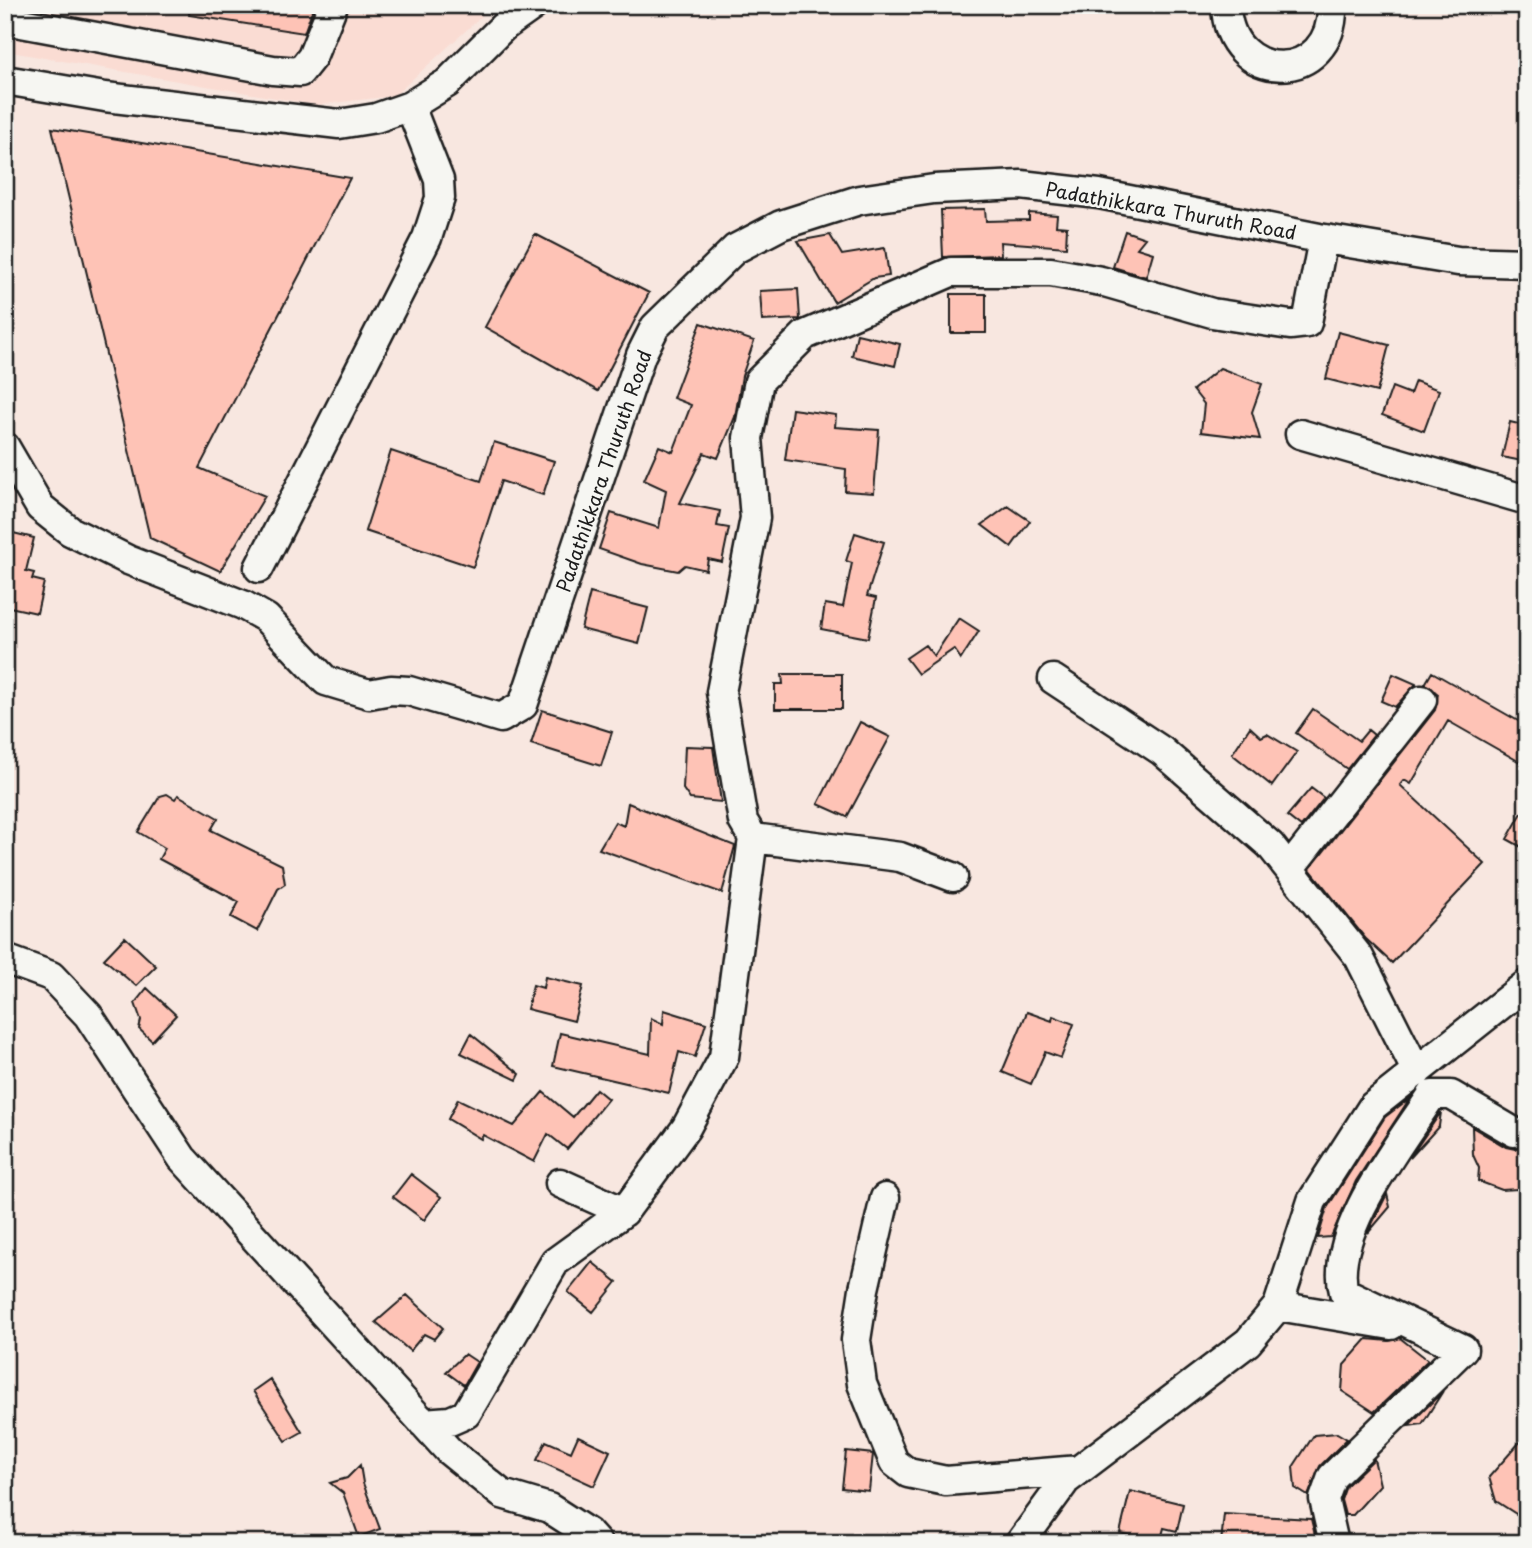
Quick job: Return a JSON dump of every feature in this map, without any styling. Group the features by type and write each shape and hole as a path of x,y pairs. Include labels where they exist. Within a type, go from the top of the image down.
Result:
{"street":[{"path":"5,20 273,70 300,72 312,57 333,5"},
{"path":"1226,5 1227,26 1236,45 1251,59 1271,66 1292,65 1312,57 1326,41 1333,21 1332,5"},
{"path":"5,80 105,97 339,124 376,118 410,106 446,83 503,26 527,7"},
{"path":"259,568 427,238 439,198 439,180 410,106"},
{"name":"Padathikkara Thuruth Road","path":"5,447 40,507 70,531 128,560 243,606 265,618 326,681 369,694 391,690 409,691 501,718 523,705 641,355 655,327 735,249 781,225 859,200 934,189 1021,185 1133,200 1323,239 1458,261 1527,263"},
{"path":"423,1423 450,1421 466,1414 555,1262 624,1212 686,1128 724,1057 753,838 743,821 721,692 755,518 748,438 759,381 805,335 951,272 1051,272 1110,284 1212,313 1290,324 1307,323 1323,239"},
{"path":"1300,434 1527,500"},
{"path":"1053,679 1162,751 1270,845 1359,957 1417,1072"},
{"path":"1289,869 1422,700"},
{"path":"753,838 900,857 953,877"},
{"path":"5,959 51,976 88,1016 182,1158 449,1451 502,1494 549,1508 588,1533 597,1543"},
{"path":"1020,1543 1066,1480 1248,1342 1278,1306 1312,1201 1373,1106 1527,984"},
{"path":"1334,1543 1324,1499 1332,1477 1463,1349 1344,1292 1340,1279 1355,1216 1432,1095 1451,1095 1514,1132"},
{"path":"560,1183 624,1212"},
{"path":"885,1198 864,1289 856,1340 862,1384 894,1462 908,1473 946,1481 1079,1471"},
{"path":"1278,1306 1391,1325"}],"shaded area":[{"path":"5,5 494,5 394,96 316,105 5,51"}],"building":[{"path":"190,5 314,5 304,33 189,15"},
{"path":"52,128 350,178 199,468 265,496 220,571 150,538"},
{"path":"985,209 986,221 1029,220 1029,213 1057,215 1056,226 1067,227 1066,247 1000,242 1001,255 943,257 941,210"},
{"path":"1125,231 1145,238 1137,248 1153,253 1146,277 1113,267"},
{"path":"535,234 649,293 598,391 485,327"},
{"path":"830,235 842,255 885,248 889,276 874,278 834,302 798,241"},
{"path":"798,289 800,319 762,321 760,291"},
{"path":"951,294 986,294 986,333 951,333"},
{"path":"701,323 754,341 742,376 735,417 718,458 704,453 680,503 720,511 717,526 729,528 722,562 708,559 706,570 685,565 678,571 642,564 599,549 611,513 659,528 666,490 644,480 659,446 673,452 691,405 673,398"},
{"path":"1338,332 1389,345 1377,392 1326,379"},
{"path":"857,334 900,344 895,366 852,356"},
{"path":"1220,368 1262,384 1252,412 1260,439 1201,432 1204,404 1193,390"},
{"path":"1415,381 1439,390 1424,431 1382,415 1392,387 1410,394"},
{"path":"792,409 836,415 835,427 879,430 874,493 845,491 846,469 785,460"},
{"path":"1510,422 1527,426 1527,462 1502,457"},
{"path":"494,442 554,461 543,495 501,481 473,567 365,531 391,451 481,481"},
{"path":"1008,506 1030,521 1011,547 982,525"},
{"path":"9,532 34,538 26,571 34,573 32,579 44,582 37,613 5,606 5,541 10,542"},
{"path":"855,533 884,542 867,596 876,598 868,638 821,629 825,604 843,607 852,563 846,561"},
{"path":"590,593 648,608 639,644 581,629"},
{"path":"959,618 979,631 961,659 954,649 918,674 906,658 925,645 934,656"},
{"path":"1432,672 1527,726 1527,766 1448,721 1411,784 1404,780 1400,785 1485,864 1392,963 1366,939 1310,869 1435,710 1438,694 1425,684"},
{"path":"782,674 842,674 842,709 775,709 775,684 783,684"},
{"path":"1393,674 1416,684 1395,707 1381,701"},
{"path":"1313,709 1359,741 1368,730 1374,735 1347,769 1296,733"},
{"path":"542,710 612,732 601,766 531,744"},
{"path":"860,722 890,737 847,817 818,804"},
{"path":"1250,727 1261,737 1267,734 1297,752 1272,786 1232,754"},
{"path":"685,746 713,747 721,802 690,799 683,789"},
{"path":"1311,788 1324,798 1301,827 1287,816"},
{"path":"167,794 175,799 178,795 218,818 211,830 282,865 285,884 278,889 257,931 231,917 239,902 159,859 165,848 138,832 160,796"},
{"path":"628,803 735,846 722,893 599,849 615,822 624,826"},
{"path":"1527,804 1527,850 1507,839"},
{"path":"125,937 156,966 136,986 104,959"},
{"path":"545,977 583,986 574,1021 527,1009 533,985 543,988"},
{"path":"147,988 176,1015 152,1041 139,1029 141,1020 135,1003"},
{"path":"664,1010 706,1023 695,1057 679,1052 669,1093 553,1066 560,1033 650,1054 651,1018 663,1024"},
{"path":"1027,1012 1052,1021 1053,1016 1074,1024 1061,1058 1045,1052 1031,1084 1002,1072"},
{"path":"471,1034 520,1074 517,1080 461,1053"},
{"path":"596,1089 608,1099 567,1149 548,1134 534,1162 483,1135 481,1139 448,1119 458,1099 514,1126 543,1092 573,1117"},
{"path":"1410,1098 1356,1181 1331,1237 1318,1238 1327,1208 1385,1117"},
{"path":"1441,1112 1439,1126 1410,1158 1417,1147"},
{"path":"1472,1127 1506,1147 1515,1149 1527,1142 1527,1184 1518,1189 1502,1190 1478,1181 1479,1168 1473,1155"},
{"path":"411,1174 441,1197 424,1220 393,1197"},
{"path":"1387,1194 1390,1207 1368,1233 1372,1224"},
{"path":"592,1262 617,1282 593,1312 568,1292"},
{"path":"407,1295 443,1328 434,1339 424,1334 410,1351 376,1322"},
{"path":"1400,1338 1428,1360 1374,1412 1342,1391 1344,1365 1367,1339 1389,1341"},
{"path":"465,1354 477,1362 464,1385 446,1372"},
{"path":"270,1379 302,1432 286,1441 253,1391"},
{"path":"1443,1391 1422,1424 1408,1426"},
{"path":"1337,1433 1347,1439 1320,1466 1308,1496 1295,1488 1293,1467 1314,1435"},
{"path":"1527,1434 1527,1521 1496,1501 1489,1477"},
{"path":"578,1436 610,1451 594,1486 537,1460 546,1441 571,1452"},
{"path":"846,1451 873,1454 869,1491 842,1488"},
{"path":"1374,1459 1380,1485 1353,1515 1345,1515 1341,1500 1346,1486"},
{"path":"360,1465 363,1483 380,1529 359,1537 343,1493 330,1483 347,1478"},
{"path":"1130,1491 1183,1504 1177,1531 1164,1528 1160,1543 1120,1533"},
{"path":"1224,1514 1311,1519 1317,1543 1221,1543"}]}
